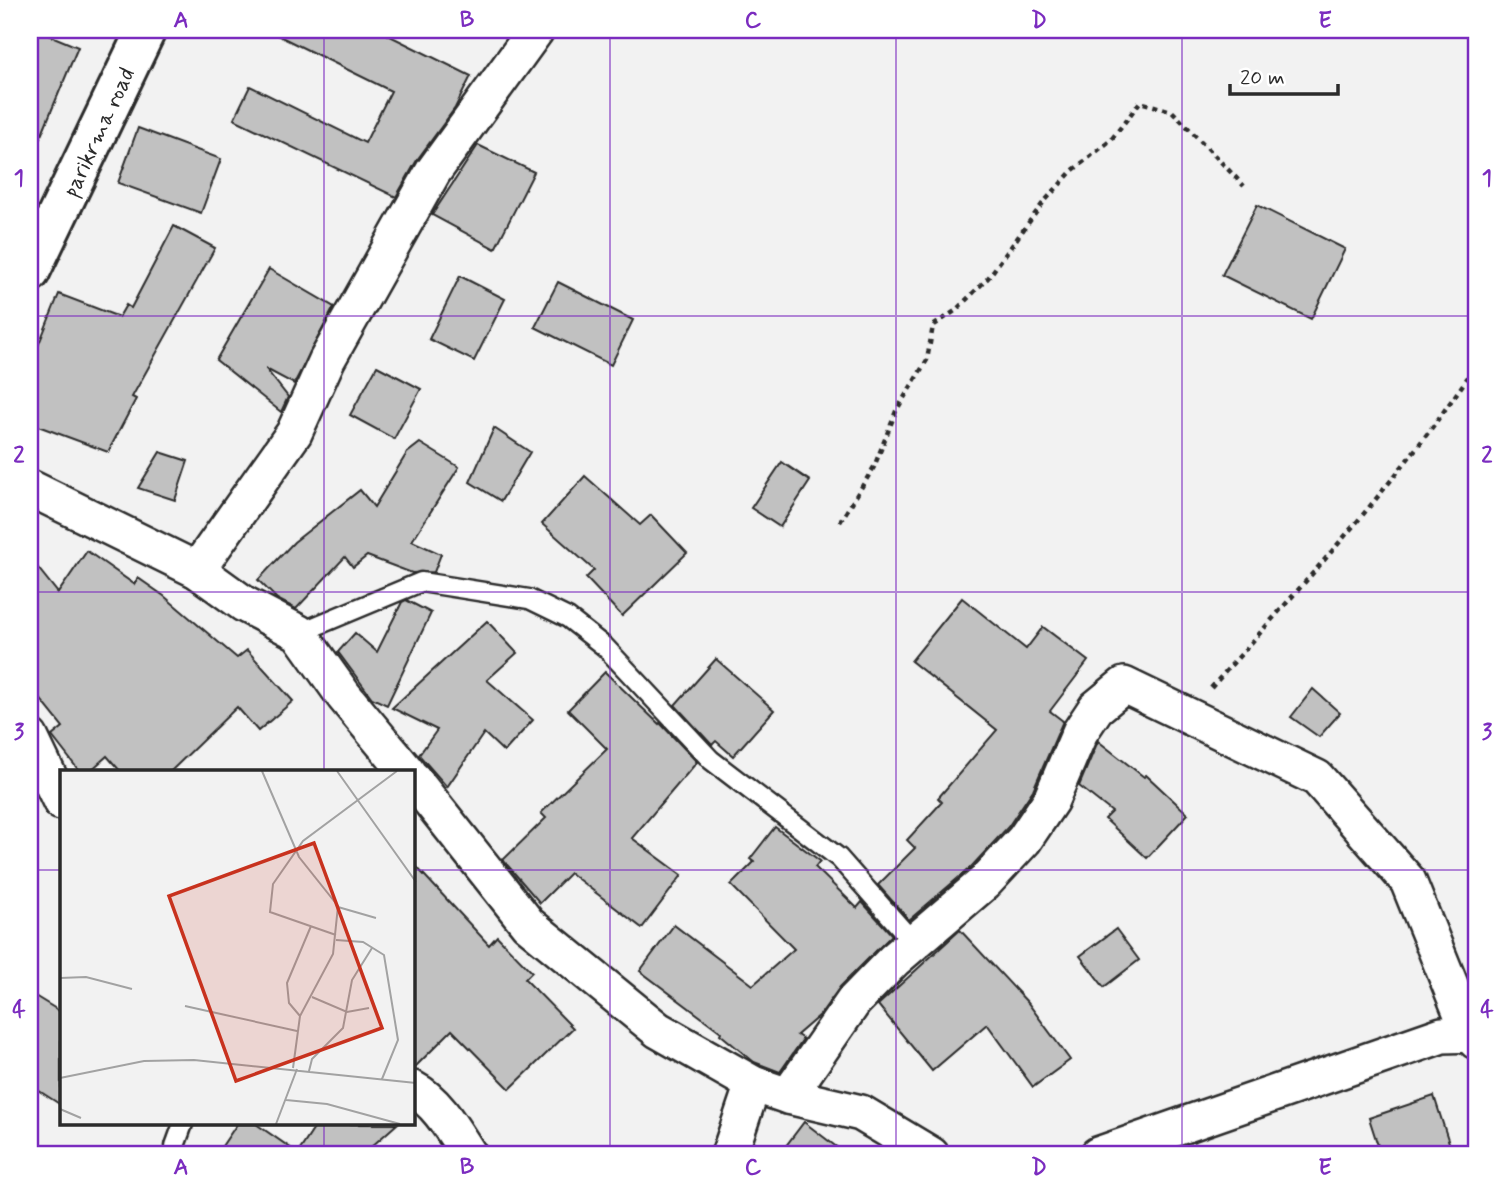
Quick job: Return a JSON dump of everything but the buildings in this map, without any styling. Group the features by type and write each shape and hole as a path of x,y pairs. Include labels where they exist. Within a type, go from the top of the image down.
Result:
{"street":[{"name":"parikrma road","path":"30,272 146,30"},
{"path":"197,570 294,433 327,360 433,172 536,30"},
{"path":"30,488 197,570 244,604 299,633 401,770"},
{"path":"788,1096 854,1001 914,943 985,882 1024,840 1051,800 1080,732 1096,708 1124,685 1317,778 1408,881 1474,1036 1442,1035 1098,1155"},
{"path":"30,737 60,800"},
{"path":"415,787 528,924 658,1031 753,1084 788,1096 861,1113 931,1155"},
{"path":"729,1155 753,1084"},
{"path":"415,1090 446,1120 469,1155"}],"lane":[{"path":"299,633 421,582 528,599 568,618 605,647 711,760 839,859 914,943"},
{"path":"175,1146 182,1126"}],"path":[{"path":"840,522 874,467 896,411 927,360 933,326 955,311 988,278 1043,203 1072,171 1111,141 1140,102 1172,111 1244,186"},
{"path":"1187,715 1325,559 1444,413 1476,365"}]}
